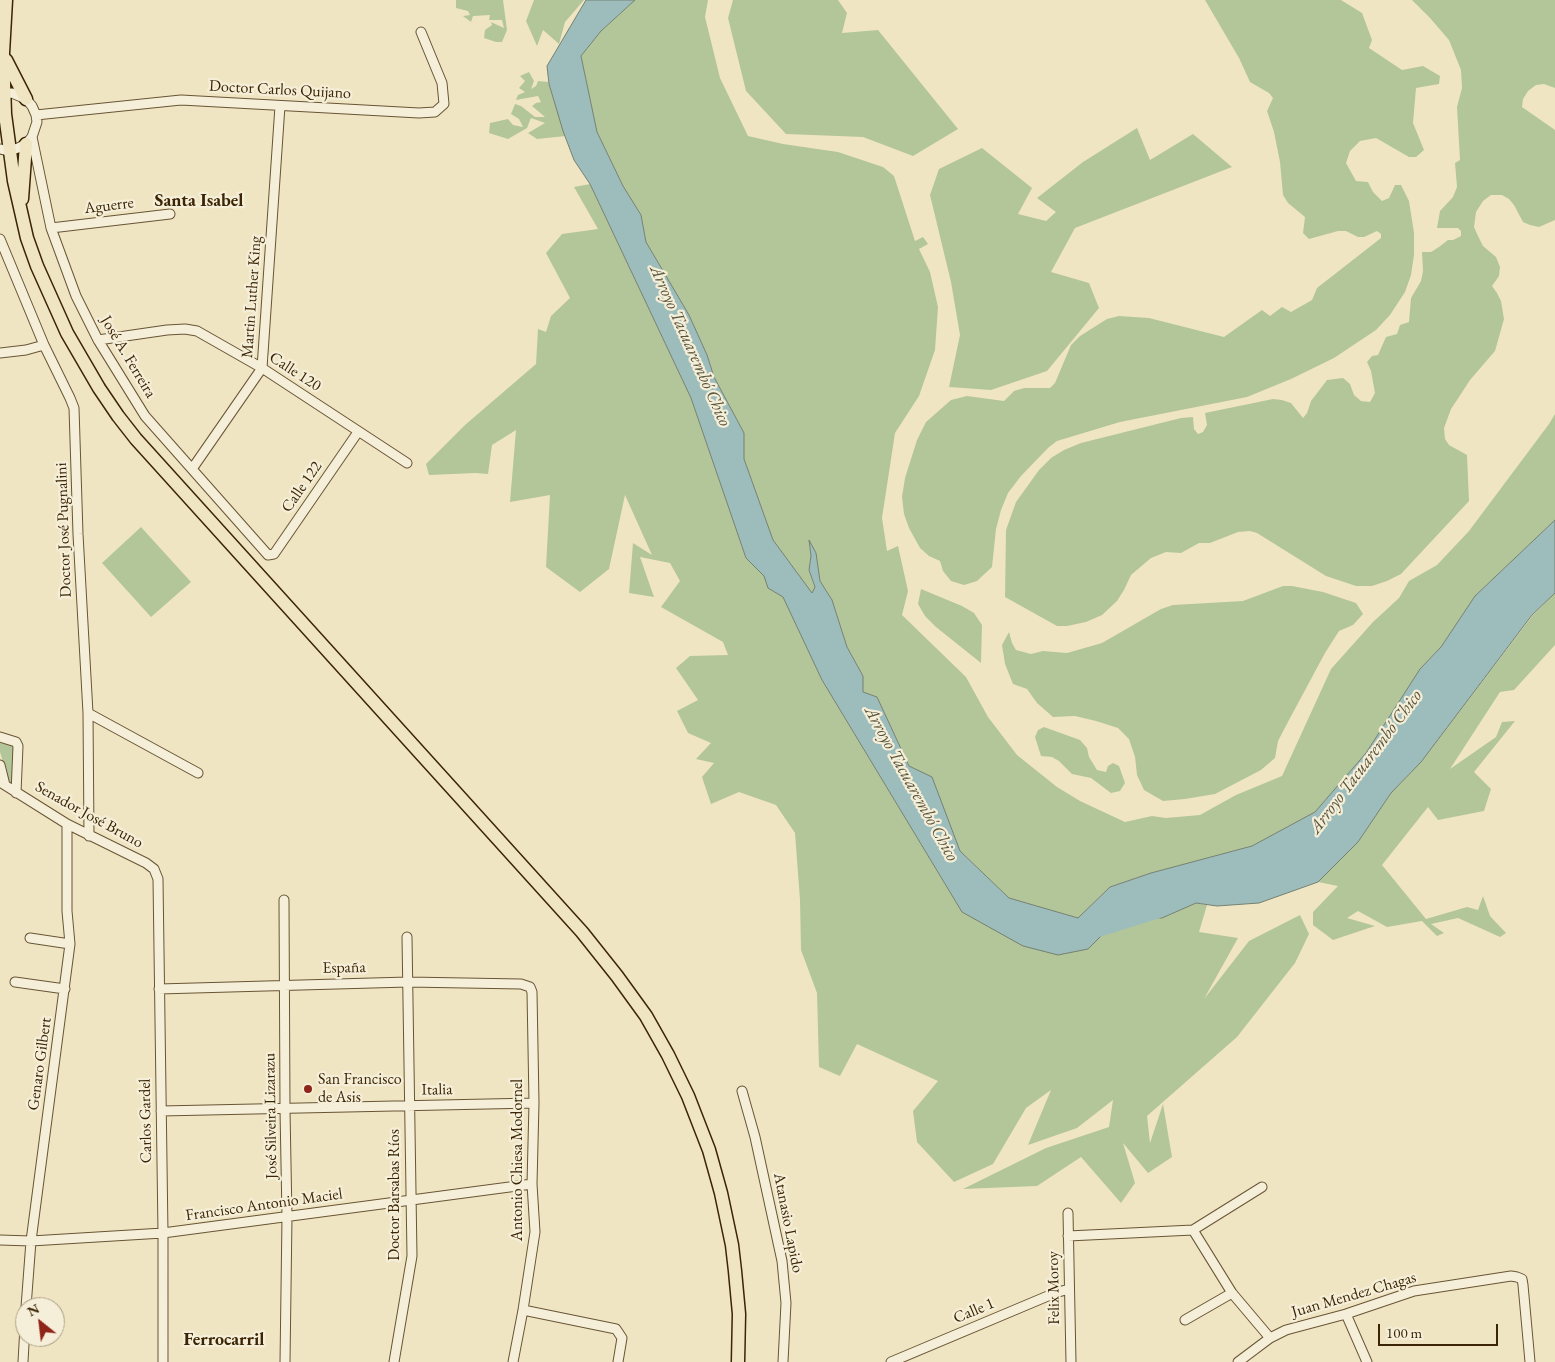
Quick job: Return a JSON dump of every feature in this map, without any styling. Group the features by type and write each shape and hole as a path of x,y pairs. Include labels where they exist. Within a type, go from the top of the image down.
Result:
{"highway":[{"path":"6,0 2,93 3,153 14,181 27,238 37,266 63,324 84,363 118,416 162,469 582,932 646,1016 688,1096 709,1150 721,1194 732,1245 735,1270 739,1314 738,1362"},
{"path":"0,68 3,53"},
{"path":"3,53 12,74 26,98"},
{"path":"21,211 29,140"}],"street":[{"name":"Doctor Carlos Quijano","path":"36,115 181,100 419,113 436,112 444,104 442,83 421,32"},
{"path":"2,93 19,95 26,98 36,115 35,130 29,140 18,148 3,153"},
{"name":"Martin Luther King","path":"192,469 262,368 280,106"},
{"name":"José A. Ferreira","path":"29,140 51,228 76,296 98,340 145,416 268,555"},
{"name":"Aguerre","path":"51,228 170,214"},
{"name":"Doctor José Pugnalini","path":"0,239 44,345 74,408 78,534 88,713 89,836"},
{"name":"Calle 120","path":"98,340 185,329 197,331 262,368 407,463"},
{"path":"0,353 26,350 44,345"},
{"name":"Calle 122","path":"268,555 274,554 358,432"},
{"path":"88,713 198,773"},
{"path":"0,737 16,742 18,746 16,792"},
{"path":"0,766 2,784"},
{"name":"Senador José Bruno","path":"2,784 67,824 146,863 154,869 158,879"},
{"name":"Genaro Gilbert","path":"27,1297 31,1241 70,944 67,911 67,824"},
{"name":"Carlos Gardel","path":"158,879 163,1233 162,1362"},
{"name":"José Silveira Lizarazu","path":"284,900 287,1217 286,1362"},
{"name":"Doctor Barsabas Ríos","path":"394,1362 412,1256 407,936"},
{"path":"30,938 70,944"},
{"path":"15,982 65,989"},
{"name":"España","path":"159,989 408,982 521,984 530,987"},
{"name":"Antonio Chiesa Modornel","path":"513,1362 535,1232 532,1184 534,1103 532,992 530,987"},
{"name":"Atanasio Lapido","path":"742,1091 755,1137 782,1262 786,1303 783,1362"},
{"name":"Italia","path":"161,1111 285,1110 534,1103"},
{"name":"Francisco Antonio Maciel","path":"0,1240 31,1241 163,1233 532,1184"},
{"path":"1068,1236 1193,1230 1262,1187"},
{"name":"Felix Moroy","path":"1068,1213 1071,1362"},
{"path":"1193,1230 1232,1294 1270,1338"},
{"name":"Juan Mendez Chagas","path":"1238,1362 1270,1338 1286,1330 1346,1314 1414,1291 1517,1277 1522,1279 1523,1285 1530,1362"},
{"name":"Calle 1","path":"890,1362 1055,1293 1069,1289"},
{"path":"1185,1320 1232,1294"},
{"path":"523,1310 616,1329 622,1338 618,1362"},
{"path":"1346,1314 1367,1362"},
{"path":"23,1362 24,1347"}],"green space":[{"path":"456,0 503,0 507,30 502,42 484,38 485,30 492,25 491,22 504,28 502,20 489,20 490,15 473,16 471,22 463,16 470,15 468,11 456,8"},
{"path":"534,0 584,0 565,22 559,44 543,30 537,46 526,21"},
{"path":"635,0 708,0 705,17 720,78 748,136 783,144 838,152 883,167 894,176 915,241 923,237 928,244 919,249 930,272 938,307 935,350 919,396 895,433 882,518 887,551 898,546 908,591 902,615 966,677 988,717 1017,755 1057,787 1080,801 1125,822 1152,816 1166,818 1200,815 1236,795 1282,776 1331,669 1373,622 1399,598 1409,581 1437,565 1469,531 1555,414 1555,520 1475,596 1441,647 1420,669 1366,753 1315,812 1252,846 1151,873 1110,887 1078,918 1009,898 960,851 932,778 909,766 877,697 863,692 863,676 847,647 832,600 820,581 816,553 809,542 811,556 809,570 815,588 812,594 773,540 744,459 744,433 714,377 707,355 689,315 646,242 641,215 623,186 597,132 581,56 601,31"},
{"path":"733,0 838,0 847,13 842,33 878,30 958,129 913,156 863,137 786,134 746,91 728,18"},
{"path":"1205,0 1341,0 1362,13 1372,40 1369,48 1402,70 1423,66 1440,76 1439,84 1416,88 1413,123 1424,150 1416,157 1409,157 1376,138 1360,141 1350,151 1346,163 1356,181 1368,182 1373,192 1382,201 1389,198 1395,185 1401,185 1409,201 1414,233 1414,255 1411,275 1405,292 1390,315 1376,330 1334,358 1291,379 1247,397 1120,422 1057,441 1021,476 1008,493 996,529 992,567 977,581 964,585 951,581 943,571 940,561 929,556 920,548 904,514 902,497 905,478 917,440 926,422 951,400 967,396 1004,401 1014,391 1024,388 1050,388 1055,383 1071,345 1080,336 1107,319 1119,316 1149,318 1224,337 1262,310 1270,316 1282,307 1291,312 1312,300 1317,288 1381,238 1381,234 1377,231 1364,237 1358,237 1346,231 1338,231 1309,239 1303,233 1305,217 1288,203 1283,195 1280,162 1274,132 1267,111 1273,98 1269,93 1250,82 1239,58"},
{"path":"1412,0 1555,0 1555,88 1544,84 1536,85 1528,91 1523,99 1522,107 1555,130 1555,220 1539,227 1523,222 1514,205 1502,195 1491,195 1483,201 1476,212 1474,227 1483,246 1496,257 1500,267 1499,276 1492,286 1501,301 1504,319 1495,351 1470,380 1451,409 1444,428 1445,439 1449,445 1467,455 1469,501 1401,574 1372,586 1356,586 1326,576 1257,533 1250,531 1238,532 1210,543 1199,543 1181,553 1166,552 1151,558 1131,575 1117,601 1102,615 1086,622 1057,626 1005,597 1006,530 1016,502 1039,470 1051,458 1064,450 1081,443 1181,418 1193,417 1194,429 1198,434 1203,432 1207,425 1205,413 1273,399 1291,403 1303,418 1311,401 1327,380 1343,378 1350,384 1354,395 1361,401 1370,402 1375,393 1371,371 1367,362 1372,356 1378,355 1386,337 1397,334 1400,325 1409,322 1411,298 1421,281 1423,271 1422,252 1431,252 1448,240 1461,236 1461,231 1458,228 1437,228 1440,211 1453,197 1457,187 1455,163 1460,160 1457,107 1462,88 1461,70 1449,40"},
{"path":"529,72 534,81 531,89 536,86 538,81 548,82 566,136 537,139 528,133 545,123 531,118 527,128 508,139 489,133 490,123 508,119 513,125 523,127 519,119 511,114 515,104 521,106 535,117 545,117 532,106 541,102 538,96 516,100 518,95 525,92 519,88 525,81 520,76"},
{"path":"1137,128 1150,160 1193,134 1232,167 1075,228 1051,272 1089,283 1099,308 1047,371 991,390 949,387 960,335 951,282 930,195 939,169 982,148 1032,188 1018,214 1046,221 1056,212 1037,198 1083,162"},
{"path":"590,184 691,398 746,558 764,576 768,588 783,596 822,680 962,912 1088,949 1121,916 1162,918 1196,903 1207,905 1199,932 1238,938 1204,999 1249,941 1300,915 1309,934 1295,963 1237,1037 1147,1116 1150,1143 1163,1104 1172,1157 1148,1173 1123,1143 1135,1183 1121,1203 1081,1157 1037,1186 963,1189 1046,1148 1109,1127 1113,1100 1077,1128 1028,1145 1051,1090 1026,1108 993,1164 954,1182 917,1142 913,1111 938,1081 857,1044 840,1076 819,1067 817,993 801,950 800,900 795,833 776,805 739,792 711,804 702,777 714,763 696,759 711,743 688,733 677,711 698,700 676,668 690,656 728,655 723,642 661,607 680,581 670,563 640,557 654,597 629,593 633,543 652,555 625,495 609,569 580,592 546,567 550,495 510,502 516,430 492,445 488,474 429,475 426,464 465,425 536,364 538,329 546,332 551,316 570,298 546,253 562,234 598,229 574,187"},
{"path":"141,527 191,582 151,617 102,563"},
{"path":"1283,586 1323,592 1356,603 1363,614 1353,625 1339,631 1325,653 1278,741 1275,758 1261,770 1215,794 1163,801 1144,790 1137,775 1135,757 1129,739 1118,728 1075,716 1053,717 1037,703 1027,689 1013,684 1005,664 1002,645 1009,632 1016,650 1031,654 1043,651 1067,653 1102,643 1161,609 1173,605 1243,601"},
{"path":"921,589 974,613 982,625 981,663 925,616 918,604"},
{"path":"1555,593 1555,645 1514,690 1500,692 1450,769 1496,737 1502,722 1515,721 1474,772 1491,789 1484,811 1438,820 1428,807 1382,865 1426,919 1467,907 1478,910 1483,896 1490,916 1506,933 1500,937 1458,918 1431,924 1444,933 1437,936 1422,921 1387,927 1358,911 1347,918 1375,926 1333,940 1313,925 1313,912 1338,886 1318,882 1358,842 1391,793 1421,762 1533,615"},
{"path":"1044,727 1080,740 1087,748 1089,757 1097,770 1106,772 1108,766 1113,763 1119,766 1125,783 1120,791 1111,793 1091,778 1072,774 1052,757 1041,756 1035,737 1038,730"},
{"path":"0,740 14,745 16,748 13,783 9,782 0,752"}],"water":[{"path":"586,0 635,0 601,31 581,56 597,132 623,186 641,215 646,242 689,315 707,355 714,377 744,433 744,459 773,540 812,593 815,587 809,570 811,556 809,540 816,553 820,581 832,600 847,647 863,676 863,692 877,697 909,766 932,777 960,851 1009,898 1078,918 1110,887 1151,873 1252,846 1315,812 1366,753 1420,669 1441,647 1475,596 1555,520 1555,593 1532,615 1421,762 1391,793 1358,842 1318,882 1259,903 1217,906 1196,903 1162,918 1121,916 1088,949 1058,955 1023,946 962,912 822,680 783,597 768,588 764,576 746,558 691,398 590,184 574,160 549,84 547,66"}],"waterway":[{"name":"Arroyo Tacuarembó Chico","path":"1093,931 1157,911"}],"place":[{"name":"San Francisco de Asis","path":"308,1089"}],"district":[{"name":"Santa Isabel","path":"199,201"},
{"name":"Ferrocarril","path":"224,1340"}]}
